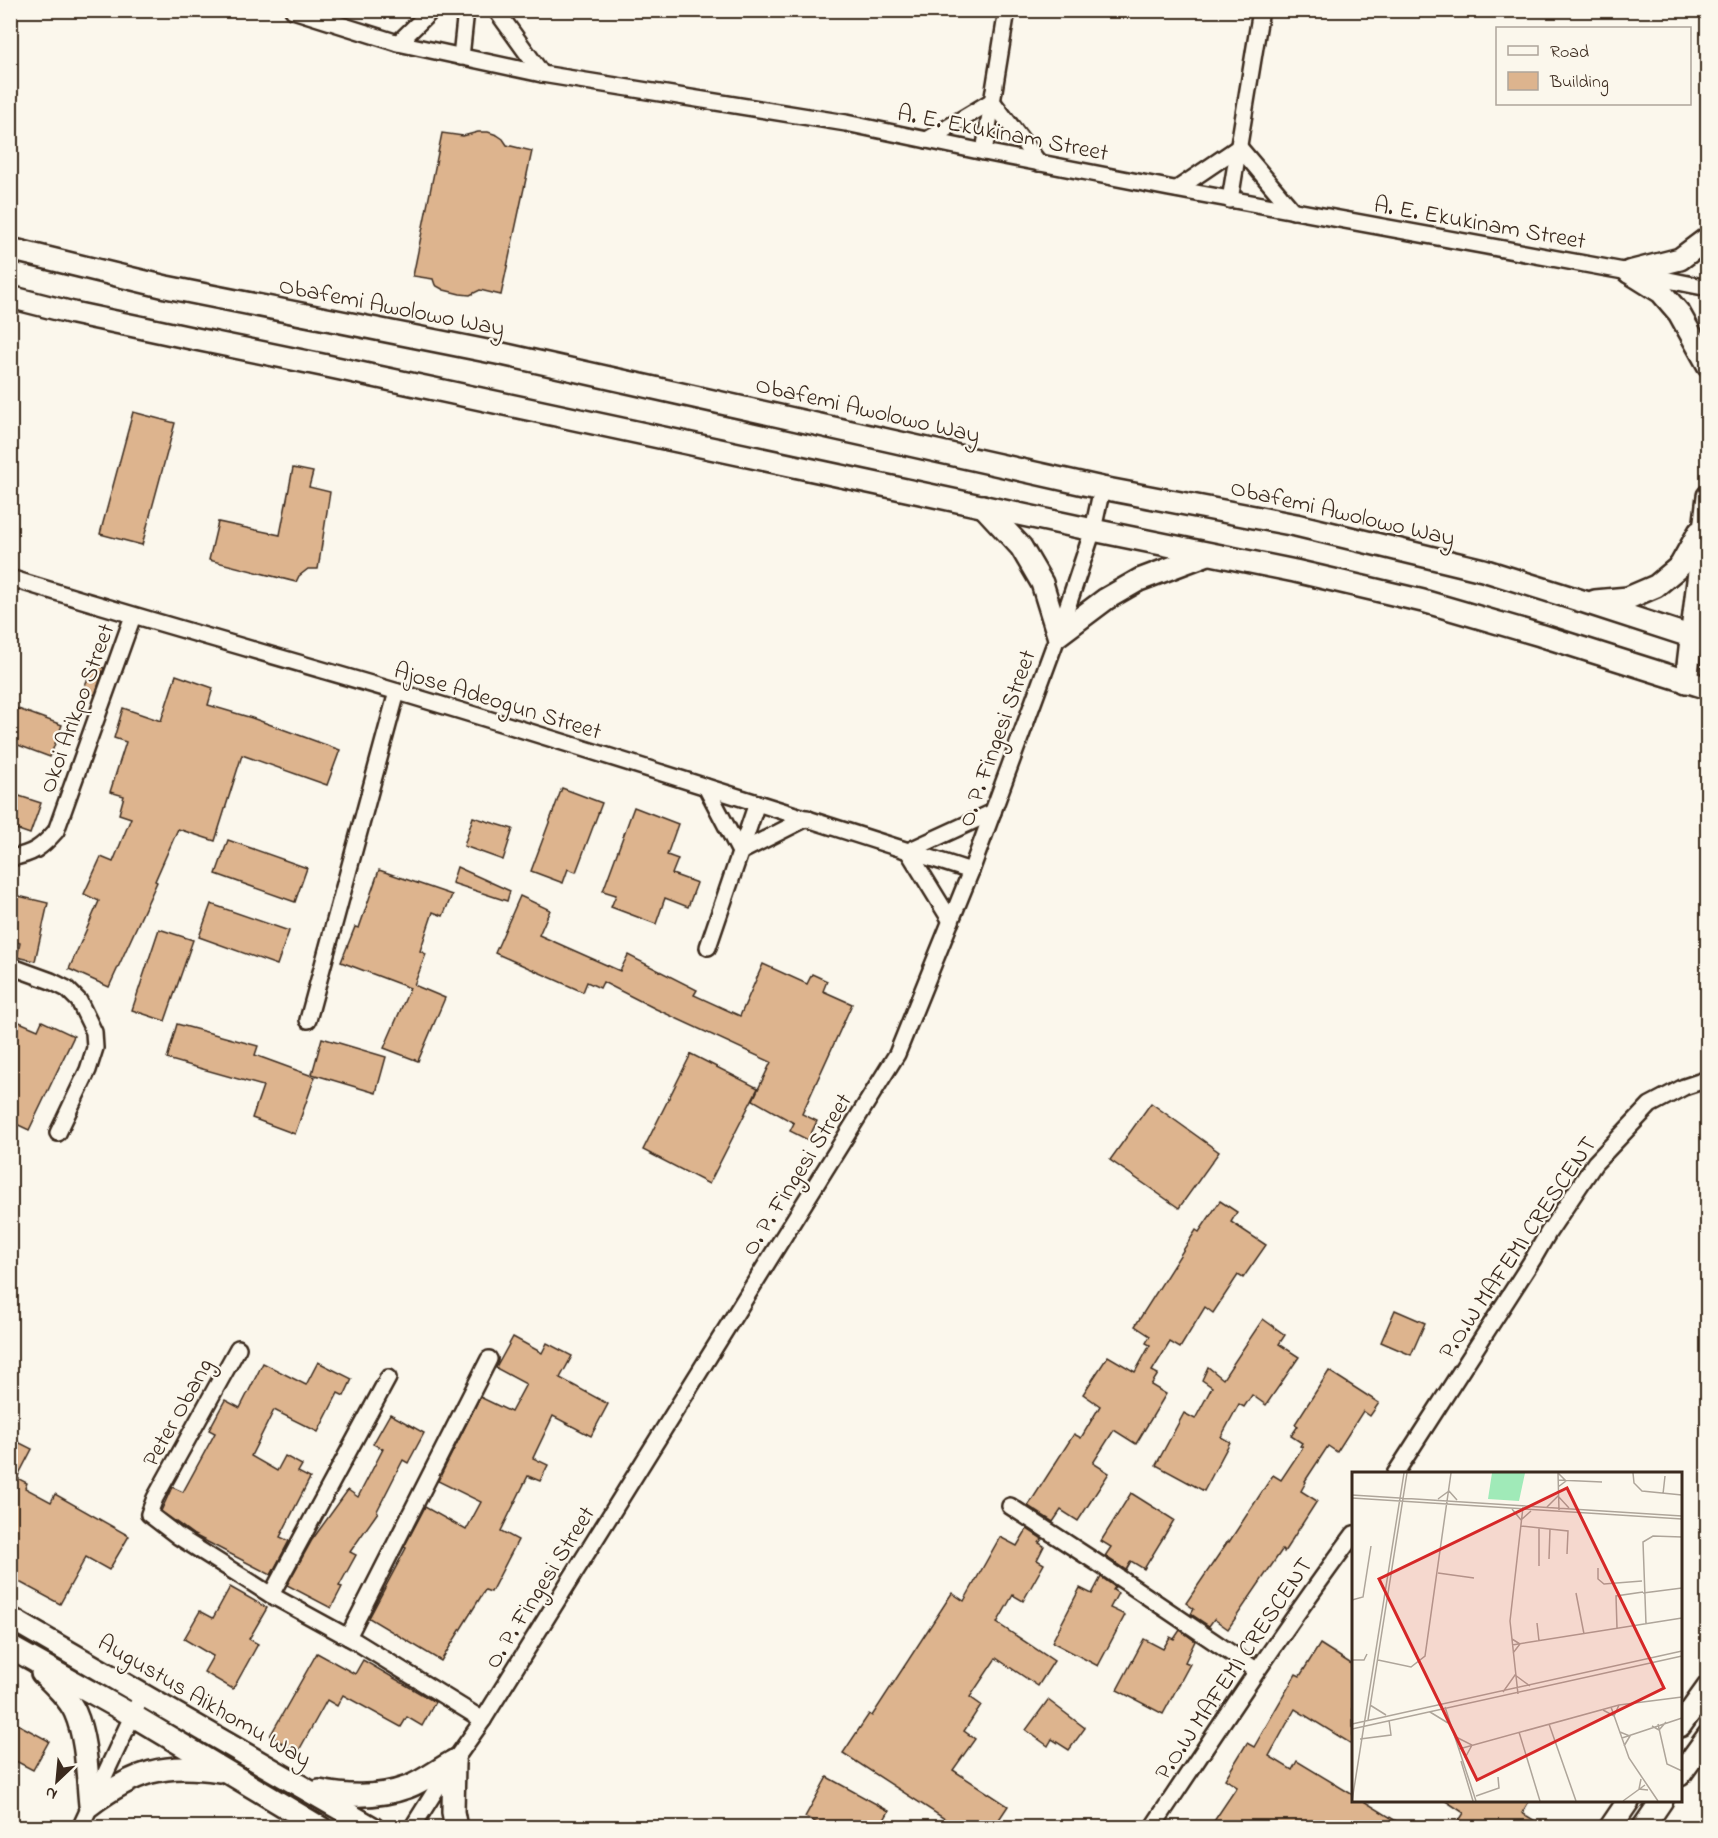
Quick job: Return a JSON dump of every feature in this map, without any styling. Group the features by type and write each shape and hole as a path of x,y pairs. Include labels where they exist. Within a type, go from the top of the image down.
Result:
{"main road":[{"path":"1629,272 1680,259 1707,237"},
{"name":"Obafemi Awolowo Way","path":"10,249 166,287 502,354 1102,488 1306,527 1483,570 1699,640"},
{"path":"1629,272 1661,292 1679,313 1707,365"},
{"path":"10,297 180,336 1295,571 1423,601 1707,688"},
{"path":"1686,682 1699,640 1707,496"},
{"path":"983,506 1021,548 1042,583 1058,635 1106,599 1139,580 1209,554"},
{"path":"1585,602 1628,598 1656,586 1680,566 1705,521"},
{"name":"Augustus Aikhomu Way","path":"10,1618 373,1827"},
{"path":"16,1650 63,1694 75,1711 80,1728 90,1805 137,1776 156,1770 193,1767 228,1772"},
{"name":"Augustus Aikhomu Way","path":"16,1650 132,1714 321,1827"},
{"path":"1682,1723 1707,1687"},
{"path":"1682,1772 1707,1736"},
{"path":"304,1787 341,1795 369,1796 409,1786 454,1761"},
{"path":"454,1761 453,1812 456,1827"},
{"path":"1610,1827 1628,1802"},
{"path":"1643,1827 1661,1802"}],"street":[{"name":"A. E. Ekukinam Street","path":"293,10 398,43 542,74 846,123 1230,200 1707,288"},
{"path":"398,43 432,10"},
{"path":"460,57 466,10"},
{"path":"496,10 542,74"},
{"path":"984,152 1007,10"},
{"path":"1230,200 1261,10"},
{"path":"927,140 992,101"},
{"path":"992,101 1039,163"},
{"path":"1177,189 1239,147"},
{"path":"1239,147 1293,211"},
{"name":"O. P. Fingesi Street","path":"412,1827 483,1719 897,1054 971,871 1058,635 1093,530 1102,488"},
{"name":"Ajose Adeogun Street","path":"10,578 397,692 971,871"},
{"name":"Okoi Arikpo Street","path":"10,858 26,855 42,846 56,831 133,616"},
{"path":"308,1020 397,692"},
{"path":"706,787 740,852"},
{"path":"708,947 757,803"},
{"path":"951,921 908,850 993,812"},
{"path":"740,852 807,818"},
{"path":"10,966 67,989 79,1001 94,1032 95,1048 88,1070 58,1133"},
{"name":"P.O.W MAFEMI CRESCENT","path":"1396,1472 1595,1163 1650,1105 1684,1087 1707,1079"},
{"name":"Peter Obang","path":"238,1348 155,1498 149,1514 186,1542 272,1595"},
{"path":"348,1637 489,1359"},
{"path":"388,1378 272,1595 348,1637 483,1719"},
{"path":"1010,1506 1256,1670"},
{"name":"P.O.W MAFEMI CRESCENT","path":"1152,1827 1256,1670 1352,1535"},
{"path":"80,1827 143,1693"}],"building":[{"path":"478,132 497,135 507,145 532,151 501,295 480,290 470,295 460,294 435,285 433,279 413,276 442,133 463,136"},
{"path":"133,412 175,423 142,545 100,534"},
{"path":"293,468 313,472 309,487 330,492 318,569 308,569 299,576 296,582 209,560 218,522 280,535"},
{"path":"94,664 104,668 95,695 83,690"},
{"path":"176,675 213,688 208,705 252,718 340,750 327,785 242,755 215,841 178,829 155,881 157,882 109,987 69,969 99,901 84,894 101,857 113,862 131,818 119,814 124,796 110,792 126,742 114,738 123,708 161,721"},
{"path":"10,706 62,725 50,757 10,742"},
{"path":"562,788 602,803 576,872 568,869 563,883 531,871"},
{"path":"10,793 41,803 30,834 10,827"},
{"path":"634,807 678,824 667,855 678,859 672,874 697,883 688,907 665,898 656,924 611,907 616,895 603,891"},
{"path":"473,817 513,829 503,860 464,846"},
{"path":"228,840 307,868 295,902 216,874"},
{"path":"457,867 510,891 507,901 452,883"},
{"path":"379,870 452,895 443,916 433,912 420,951 426,954 414,985 445,998 418,1061 384,1048 410,988 341,962 355,927 359,928"},
{"path":"10,894 48,903 35,961 17,957 20,943 10,940"},
{"path":"520,896 550,910 539,935 620,971 628,955 697,990 694,995 740,1016 763,964 807,984 812,974 827,981 823,991 852,1004 802,1114 817,1121 808,1140 790,1131 794,1123 753,1100 771,1062 603,982 600,988 587,982 583,992 495,953"},
{"path":"211,904 289,931 277,965 199,937"},
{"path":"159,929 193,940 165,1021 132,1010"},
{"path":"10,1018 38,1030 42,1021 74,1036 29,1130 10,1121"},
{"path":"177,1024 258,1046 255,1055 315,1077 295,1134 252,1118 263,1086 167,1059"},
{"path":"322,1038 386,1057 376,1093 312,1074"},
{"path":"691,1054 758,1088 709,1184 643,1150"},
{"path":"1151,1103 1219,1152 1179,1208 1110,1160"},
{"path":"1220,1201 1237,1212 1231,1222 1266,1245 1243,1278 1238,1275 1213,1313 1205,1307 1180,1348 1170,1342 1152,1371 1158,1374 1151,1385 1166,1394 1136,1444 1114,1430 1093,1463 1109,1473 1078,1521 1061,1510 1053,1522 1028,1506 1074,1434 1081,1438 1100,1406 1083,1394 1108,1356 1135,1372 1150,1345 1146,1343 1150,1336 1135,1326 1196,1230 1199,1232"},
{"path":"1395,1310 1425,1323 1411,1355 1381,1342"},
{"path":"1263,1319 1285,1335 1279,1344 1299,1357 1266,1405 1252,1395 1244,1407 1239,1404 1221,1437 1230,1442 1204,1491 1156,1465 1184,1413 1195,1419 1212,1387 1202,1380 1208,1367 1223,1379"},
{"path":"513,1337 542,1353 547,1343 572,1356 560,1378 608,1404 591,1436 553,1416 533,1458 548,1465 540,1481 528,1476 501,1531 518,1540 491,1592 485,1590 441,1661 369,1618 425,1507 466,1530 481,1502 438,1481 480,1397 511,1412 526,1384 496,1368"},
{"path":"318,1362 352,1379 344,1396 338,1393 318,1432 274,1410 251,1456 277,1471 285,1456 302,1465 298,1472 310,1478 280,1537 289,1541 271,1575 194,1535 161,1511 172,1487 183,1492 215,1433 209,1430 225,1400 240,1408 263,1363 306,1385"},
{"path":"1329,1371 1379,1403 1370,1416 1363,1411 1337,1452 1328,1446 1301,1491 1317,1501 1284,1552 1282,1550 1228,1629 1214,1619 1209,1626 1191,1614 1194,1609 1186,1603 1273,1475 1281,1480 1303,1447 1300,1446 1302,1443 1291,1436 1298,1426 1295,1424"},
{"path":"390,1414 424,1433 408,1463 403,1460 378,1512 350,1552 356,1555 339,1586 342,1587 331,1608 287,1585 312,1540 348,1490 358,1497 383,1449 373,1444"},
{"path":"10,1438 32,1449 17,1478 27,1483 25,1488 51,1502 55,1494 129,1536 109,1570 86,1557 60,1604 10,1577"},
{"path":"1131,1493 1174,1520 1144,1569 1131,1561 1126,1570 1105,1556 1111,1547 1101,1541"},
{"path":"1027,1529 1042,1539 1039,1543 1044,1546 1037,1560 1044,1564 1023,1601 1013,1595 997,1623 1054,1661 1038,1686 996,1658 970,1697 981,1705 964,1731 975,1739 953,1770 1008,1806 994,1827 957,1827 843,1753 869,1714 872,1716 952,1593 964,1601 1000,1537 1017,1546"},
{"path":"1101,1577 1115,1587 1113,1590 1118,1593 1110,1608 1125,1615 1098,1666 1052,1642 1080,1588 1092,1594"},
{"path":"230,1587 267,1608 249,1639 258,1644 233,1689 204,1672 213,1656 184,1639 200,1611 213,1618"},
{"path":"1180,1630 1195,1641 1185,1662 1190,1664 1163,1714 1117,1690 1144,1639 1163,1649 1170,1637 1174,1639"},
{"path":"1320,1644 1352,1664 1352,1744 1295,1709 1269,1756 1292,1770 1297,1761 1352,1794 1352,1802 1365,1802 1406,1827 1210,1827 1237,1787 1225,1779 1247,1743 1254,1747 1296,1674 1300,1676"},
{"path":"317,1653 355,1674 363,1660 435,1702 422,1726 407,1717 401,1727 343,1695 337,1706 327,1700 298,1752 270,1736"},
{"path":"1048,1700 1085,1728 1069,1750 1052,1739 1048,1746 1026,1730"},
{"path":"10,1720 49,1741 33,1770 10,1758"},
{"path":"827,1777 889,1811 880,1827 825,1827 805,1817"},
{"path":"1447,1802 1529,1802 1522,1813 1545,1827 1455,1827 1464,1813"}]}
